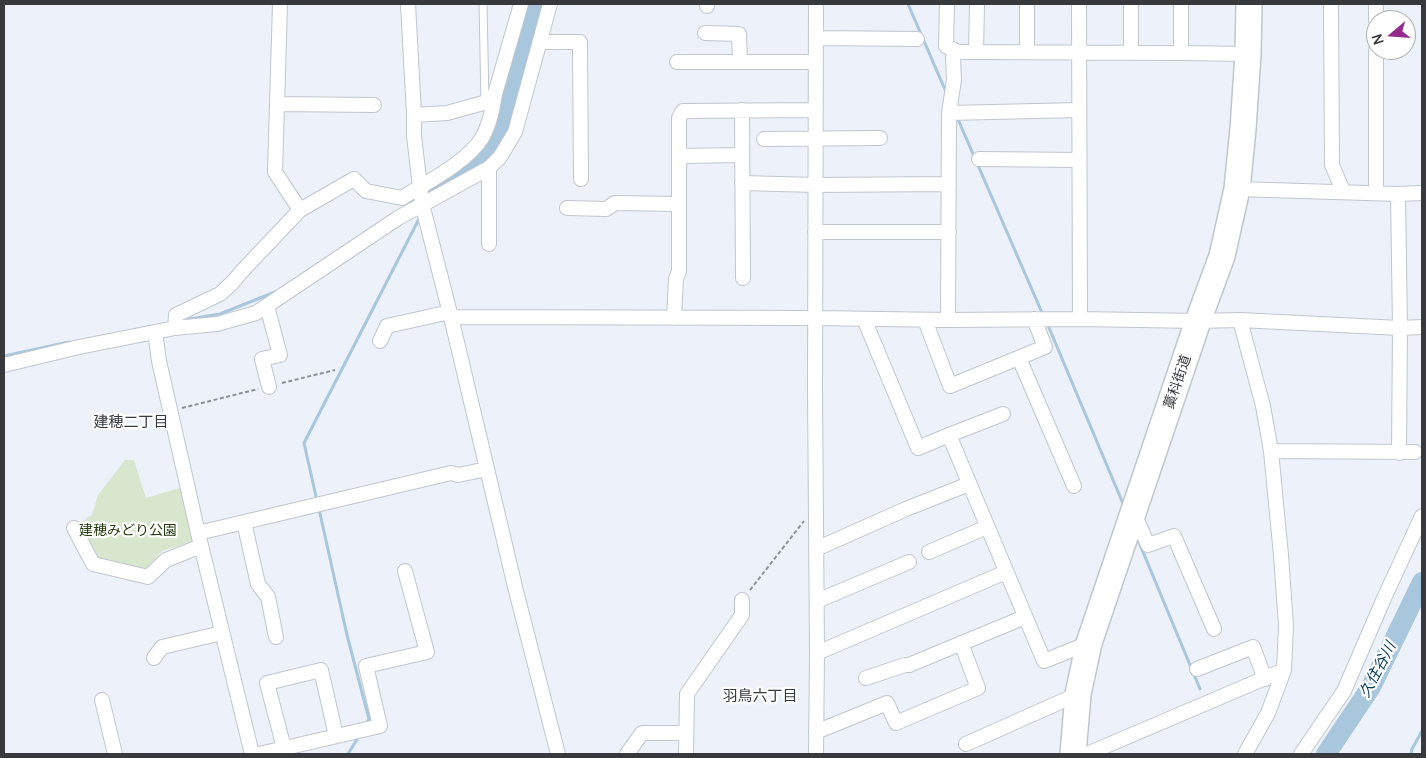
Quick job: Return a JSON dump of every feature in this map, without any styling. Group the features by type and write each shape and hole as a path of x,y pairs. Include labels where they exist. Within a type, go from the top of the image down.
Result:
{"highway":[{"name":"藁科街道","path":"1073,754 1078,694 1089,643 1198,321 1222,256 1237,189 1248,54 1249,4"}],"street":[{"path":"280,4 275,172 300,210"},
{"path":"408,4 414,136 422,204 558,754"},
{"path":"175,328 176,316 220,294 300,210 354,179 366,191 402,198 470,153 482,138 488,122 490,98 520,4"},
{"path":"4,365 79,347 175,328 217,324 256,313 398,218 489,168 500,157 515,132 550,4"},
{"path":"816,4 816,754"},
{"path":"947,4 946,46 958,52 1248,54"},
{"path":"976,4 976,52"},
{"path":"1027,4 1027,52"},
{"path":"1079,4 1080,319"},
{"path":"1131,4 1131,52"},
{"path":"1181,4 1181,53"},
{"path":"1331,4 1332,165 1343,191"},
{"path":"704,33 739,34 740,62"},
{"path":"816,38 917,39"},
{"path":"540,42 580,42 581,179"},
{"path":"948,320 949,112 954,80 954,57 958,52"},
{"path":"1376,60 1376,193"},
{"path":"677,62 816,62"},
{"path":"414,115 447,114 490,98"},
{"path":"276,104 374,105"},
{"path":"742,110 743,278"},
{"path":"674,318 676,280 679,271 678,118 683,111 816,110"},
{"path":"949,112 1079,110"},
{"path":"764,139 880,138"},
{"path":"679,156 742,155"},
{"path":"979,159 1079,160"},
{"path":"489,168 489,244"},
{"path":"742,183 816,185 949,184"},
{"path":"1237,189 1398,194 1422,193"},
{"path":"1398,194 1399,453"},
{"path":"567,208 606,209 615,203 679,204"},
{"path":"815,232 949,232"},
{"path":"267,306 280,355 262,359 269,386"},
{"path":"380,341 387,326 450,314 925,320 1240,320 1400,328 1422,327"},
{"path":"864,319 918,448 1003,414"},
{"path":"925,320 950,386 1045,347 1034,319"},
{"path":"1240,320 1263,406 1271,451 1286,626 1284,670 1278,689 1268,714 1245,754"},
{"path":"155,332 170,411 252,754 380,726 366,666 427,652 405,571"},
{"path":"1019,358 1074,486"},
{"path":"949,435 1044,661 1089,643"},
{"path":"1271,451 1415,452"},
{"path":"74,528 93,564 148,577 166,560 200,540 244,522 451,473 458,476 487,469"},
{"path":"816,549 906,508 968,484"},
{"path":"1133,512 1148,546 1174,536 1214,629"},
{"path":"1300,754 1344,691 1422,516"},
{"path":"244,522 258,584 268,597 276,637"},
{"path":"929,552 987,527"},
{"path":"817,601 909,562"},
{"path":"817,653 1006,572"},
{"path":"686,754 687,694 742,615 742,600"},
{"path":"866,678 909,665 1025,617"},
{"path":"154,658 162,647 222,633"},
{"path":"816,732 887,703 896,723 978,688 961,643"},
{"path":"1197,669 1253,647 1265,679"},
{"path":"284,748 267,683 321,670 336,736"},
{"path":"1087,754 1284,670"},
{"path":"966,744 1078,694"},
{"path":"102,700 115,754"},
{"path":"627,754 642,733 686,733"}],"lane":[{"path":"483,4 490,98"}],"path":[{"path":"170,411 335,370"},
{"path":"742,600 816,506"}],"green space":[{"name":"建穂みどり公園","path":"125,460 134,460 146,498 183,487 196,540 162,551 143,573 95,561 76,526 92,515 98,495"}],"waterway":[{"path":"434,190 464,169 486,148 506,116 535,4"},
{"path":"908,4 946,92"},
{"path":"957,117 1043,315"},
{"path":"425,195 434,190"},
{"path":"317,501 304,443 420,217"},
{"path":"178,321 220,314 275,292"},
{"path":"1047,323 1124,506"},
{"path":"4,356 69,342"},
{"path":"319,509 347,635 369,719 366,724"},
{"path":"1136,535 1200,689"},
{"name":"久住谷川","path":"1326,754 1371,687 1422,582"},
{"path":"1411,754 1422,731"},
{"path":"348,754 359,736"}],"district":[{"name":"建穂二丁目","path":"131,423"},
{"name":"羽鳥六丁目","path":"760,697"}]}
